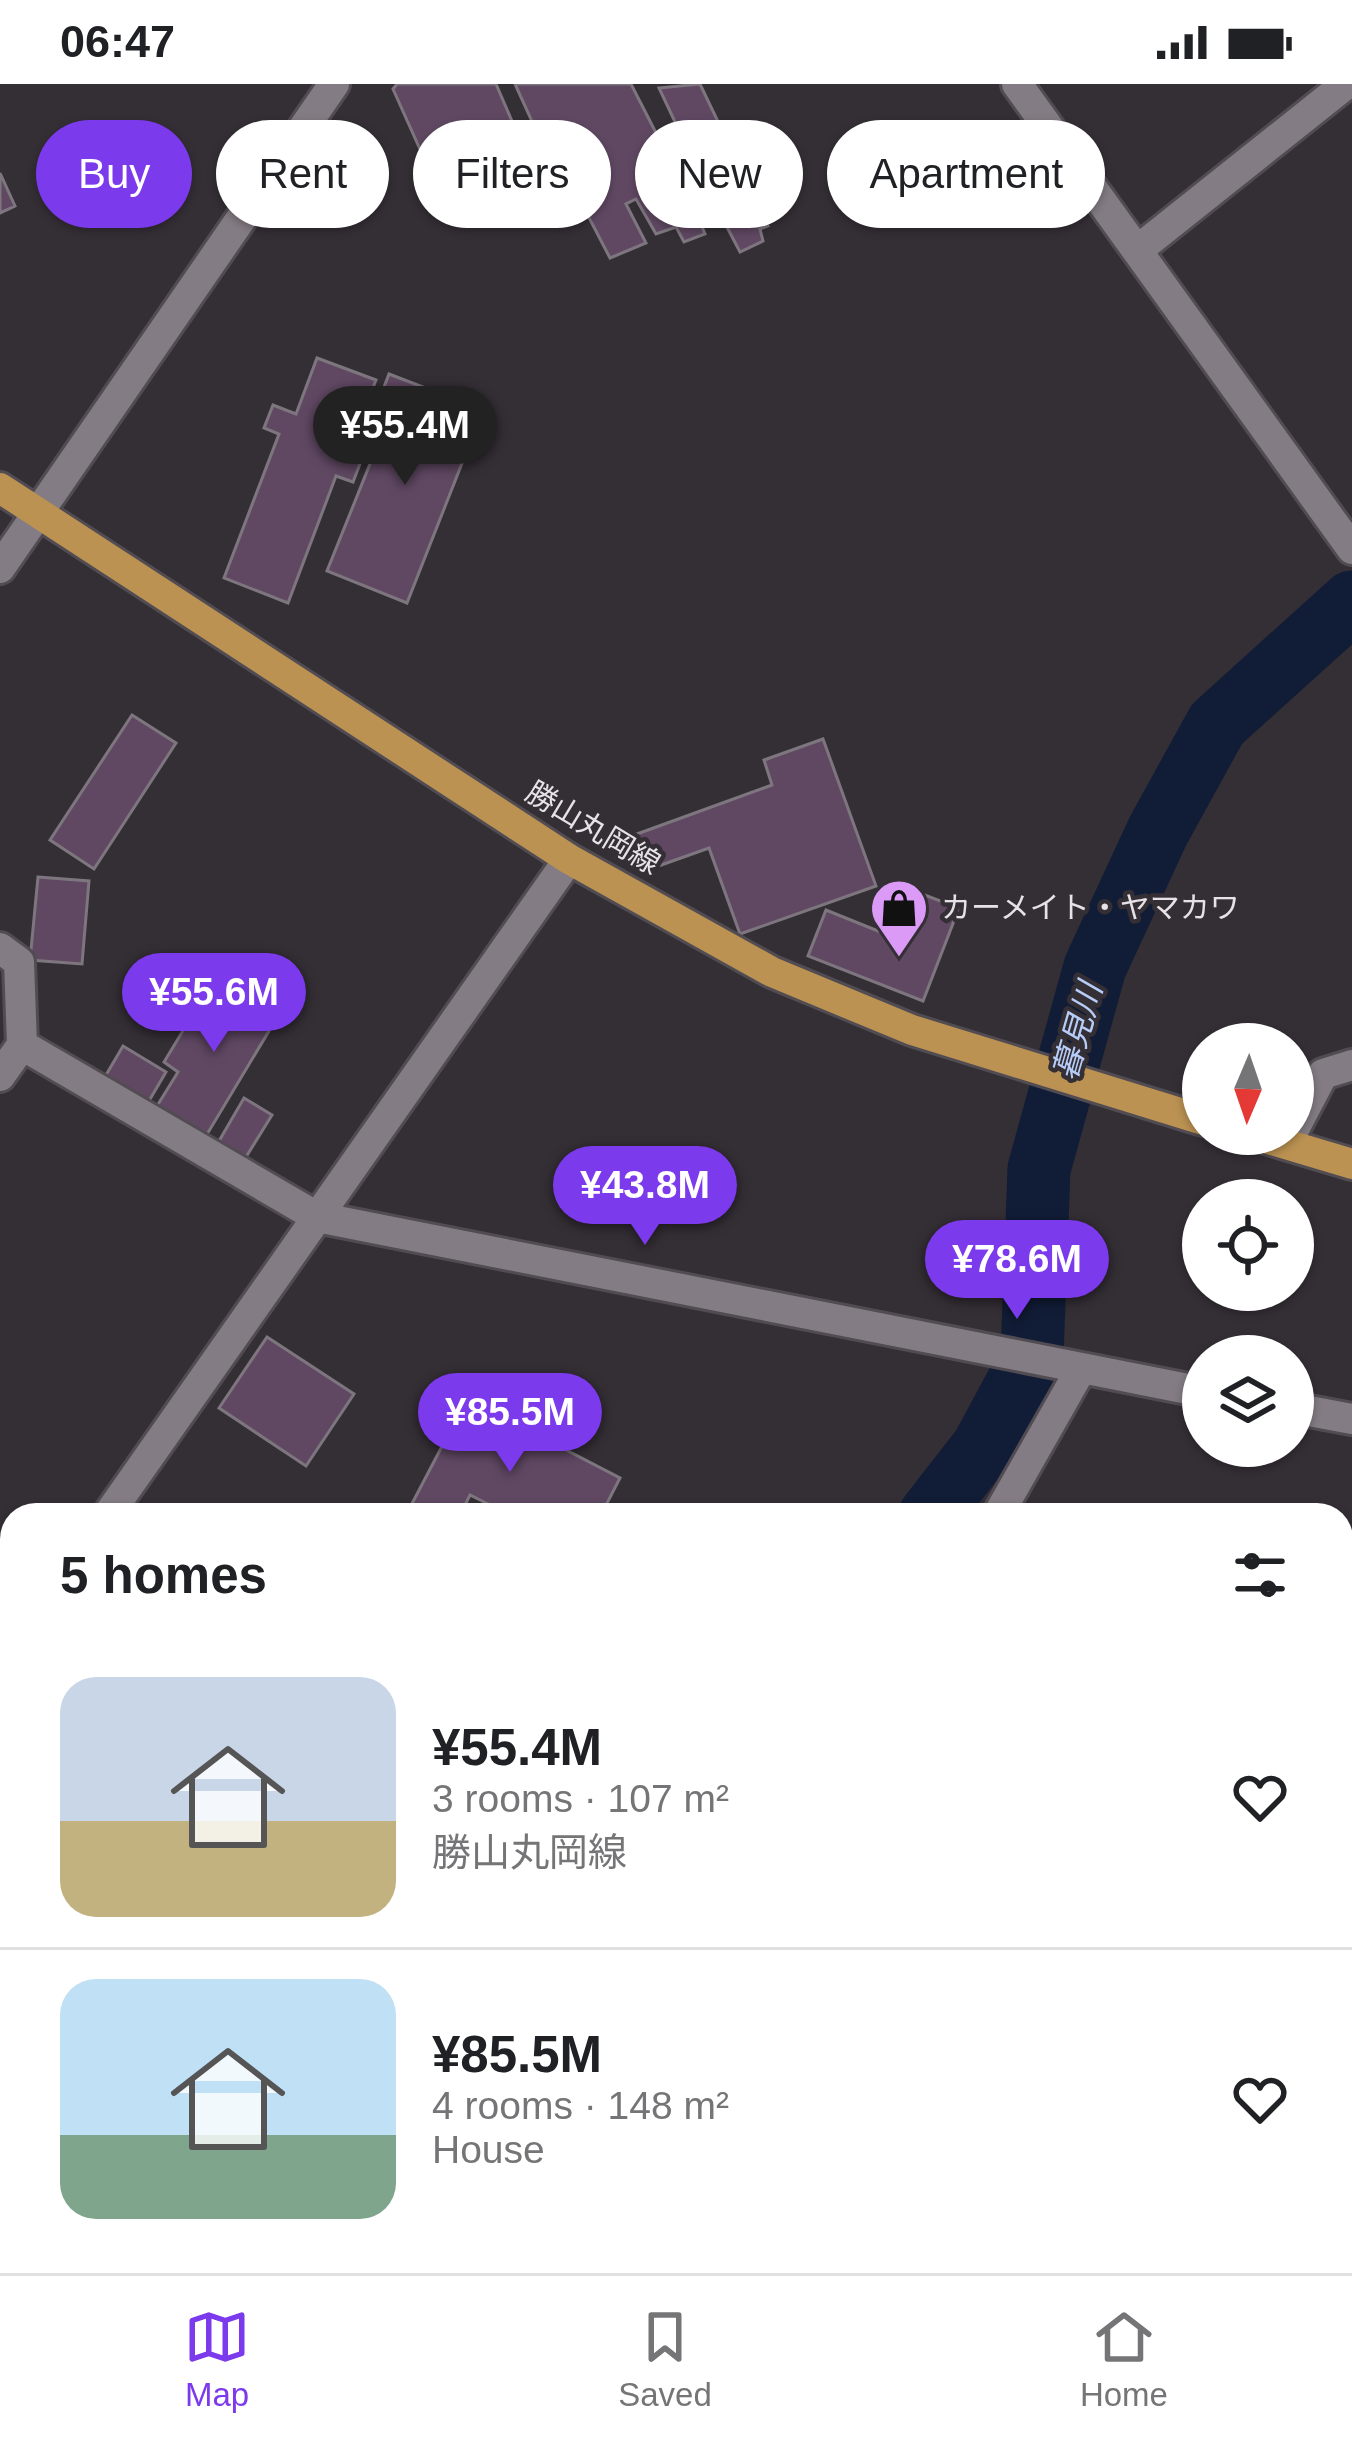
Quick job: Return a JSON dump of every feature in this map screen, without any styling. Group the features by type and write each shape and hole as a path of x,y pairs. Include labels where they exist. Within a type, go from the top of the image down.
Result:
{"main road":[{"name":"勝山丸岡線","path":"0,488 569,859 772,972 912,1030 1182,1114"},
{"path":"1314,1147 1352,1164"}],"street":[{"path":"0,568 334,84"},
{"path":"1017,84 1344,537"},
{"path":"1139,249 1346,84"},
{"path":"116,1503 569,859"},
{"path":"0,948 19,962 22,1045 0,1076"},
{"path":"22,1045 317,1217 1182,1388"},
{"path":"1314,1091 1323,1074 1352,1065"},
{"path":"1004,1503 1070,1367"},
{"path":"1314,1412 1352,1419"}],"building":[{"path":"397,84 496,84 512,120 413,120 413,134 393,89"},
{"path":"515,84 631,84 649,120 635,120 635,200 626,204 646,243 610,258 594,228 611,228 611,120 531,120"},
{"path":"700,84 717,120 674,120 659,88"},
{"path":"0,173 15,206 0,213"},
{"path":"677,228 703,228 705,234 684,242"},
{"path":"727,228 763,228 763,241 740,252"},
{"path":"317,358 376,380 354,437 368,443 353,482 336,476 288,603 224,578 279,434 264,428 273,405 296,414"},
{"path":"389,374 483,410 407,603 327,571 388,419 374,413"},
{"path":"132,715 176,743 94,869 50,840"},
{"path":"823,739 876,886 740,934 709,848 650,869 637,834 772,785 764,760"},
{"path":"38,877 89,881 82,964 30,960"},
{"path":"896,884 959,908 923,1001 808,956 826,910 878,931"},
{"path":"215,978 278,1016 206,1136 157,1106 178,1072 164,1062"},
{"path":"123,1046 166,1072 149,1101 106,1075"},
{"path":"244,1098 272,1115 246,1157 219,1141"},
{"path":"267,1337 354,1394 306,1466 219,1408"},
{"path":"461,1410 506,1433 512,1422 620,1478 607,1503 486,1503 470,1495 466,1503 412,1503"}],"waterway":[{"name":"暮見川","path":"939,1503 983,1447 1032,1356 1039,1169 1095,967 1158,831 1217,724 1352,602"}],"place":[{"name":"カーメイト・ヤマカワ","path":"899,959"}]}
